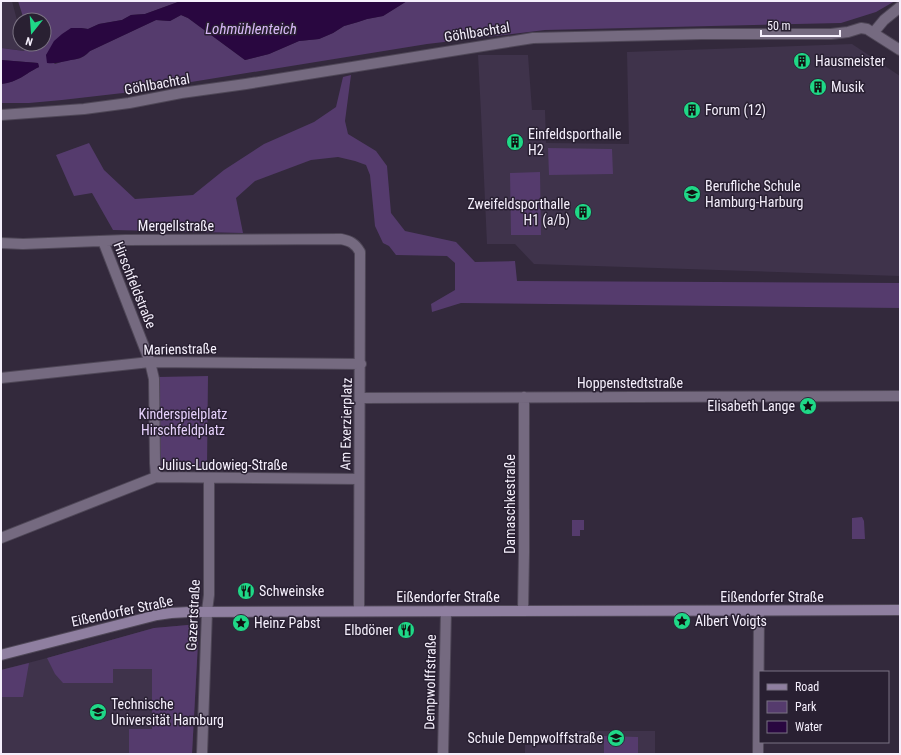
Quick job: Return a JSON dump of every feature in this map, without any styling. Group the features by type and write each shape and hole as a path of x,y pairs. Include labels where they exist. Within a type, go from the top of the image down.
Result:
{"main road":[{"name":"Eißendorfer Straße","path":"1,655 157,615 207,611 900,610"}],"street":[{"path":"900,7 884,20 874,32 900,50"},
{"name":"Göhlbachtal","path":"1,115 84,109 129,103 181,93 533,38 702,34 831,34 848,32 861,28 874,32"},
{"name":"Mergellstraße","path":"1,243 22,244 125,240 341,239 351,241"},
{"name":"Hirschfeldstraße","path":"103,241 150,362 154,379 156,477"},
{"name":"Am Exerzierplatz","path":"351,241 360,252 359,611"},
{"name":"Marienstraße","path":"1,378 150,362 360,364"},
{"name":"Hoppenstedtstraße","path":"360,398 900,396"},
{"name":"Damaschkestraße","path":"523,611 524,397"},
{"name":"Julius-Ludowieg-Straße","path":"1,538 156,477 359,479"},
{"name":"Gazertstraße","path":"202,754 207,611 209,595 209,478"},
{"path":"758,754 759,610"},
{"name":"Dempwolffstraße","path":"443,754 446,611"}],"shaded area":[{"path":"1,1 12,1 15,12 12,12 12,49 1,48"},
{"name":"Berufliche Schule Hamburg-Harburg","path":"852,44 900,76 900,276 534,264 515,244 487,244 478,55 528,55 532,110 545,110 546,143 629,144 627,52"},
{"name":"Technische Universität Hamburg","path":"199,624 192,754 1,754 1,670 154,628"},
{"name":"Schule Dempwolffstraße","path":"577,731 655,731 655,754 525,754 525,745 576,744"}],"green space":[{"path":"18,1 178,1 145,14 131,15 122,20 99,24 88,29 81,28 52,50 52,12 21,12"},
{"path":"407,1 895,1 876,12 841,23 545,30 427,44 123,93 29,103 1,103 1,84 17,80 39,67 38,63 1,60 1,48 12,49 12,52 50,52 46,55 55,64 85,56 90,51 156,20 170,21 181,15 188,18 245,60 269,54 299,41 319,39 344,26 383,16"},
{"path":"351,75 345,121 348,134 376,151 387,166 391,213 405,231 456,242 475,262 515,261 517,281 900,283 900,308 461,303 432,312 431,304 455,290 455,263 447,256 396,255 389,246 383,243 375,226 370,175 366,165 338,157 311,160 255,181 236,198 243,233 113,230 92,193 74,196 56,155 89,143 104,170 135,199 193,195 224,170 264,144 314,122 336,107 343,77"},
{"path":"548,148 612,149 613,174 549,175"},
{"path":"540,172 541,235 511,235 510,173"},
{"name":"Kinderspielplatz Hirschfeldplatz","path":"208,376 207,467 159,467 158,377"},
{"path":"862,517 864,521 865,539 852,539 852,518"},
{"path":"572,520 584,520 584,530 580,530 580,536 572,536"},
{"path":"199,624 192,754 129,754 129,729 152,729 152,669 113,669 113,683 63,683 55,674 47,658 154,628"},
{"path":"29,663 23,697 1,697 1,670"},
{"path":"604,736 638,737 638,754 604,754"}],"water":[{"name":"Lohmühlenteich","path":"407,1 383,16 344,26 319,39 299,41 269,54 245,60 188,18 181,15 170,21 156,20 90,51 79,58 57,63 47,63 46,55 48,52 52,52 52,44 54,41 71,28 88,29 99,24 122,20 131,15 145,14 178,2"},
{"path":"1,60 38,63 39,67 17,80 1,84"}],"place":[{"name":"Hausmeister","path":"802,61"},
{"name":"Musik","path":"818,87"},
{"name":"Forum (12)","path":"692,110"},
{"name":"Einfeldsporthalle H2","path":"515,142"},
{"name":"Berufliche Schule Hamburg-Harburg","path":"692,194"},
{"name":"Zweifeldsporthalle H1 (a/b)","path":"583,212"},
{"name":"Elisabeth Lange","path":"808,406"},
{"name":"Schweinske","path":"246,591"},
{"name":"Albert Voigts","path":"682,621"},
{"name":"Heinz Pabst","path":"241,623"},
{"name":"Elbdöner","path":"406,630"},
{"name":"Technische Universität Hamburg","path":"98,712"},
{"name":"Schule Dempwolffstraße","path":"616,738"}]}
